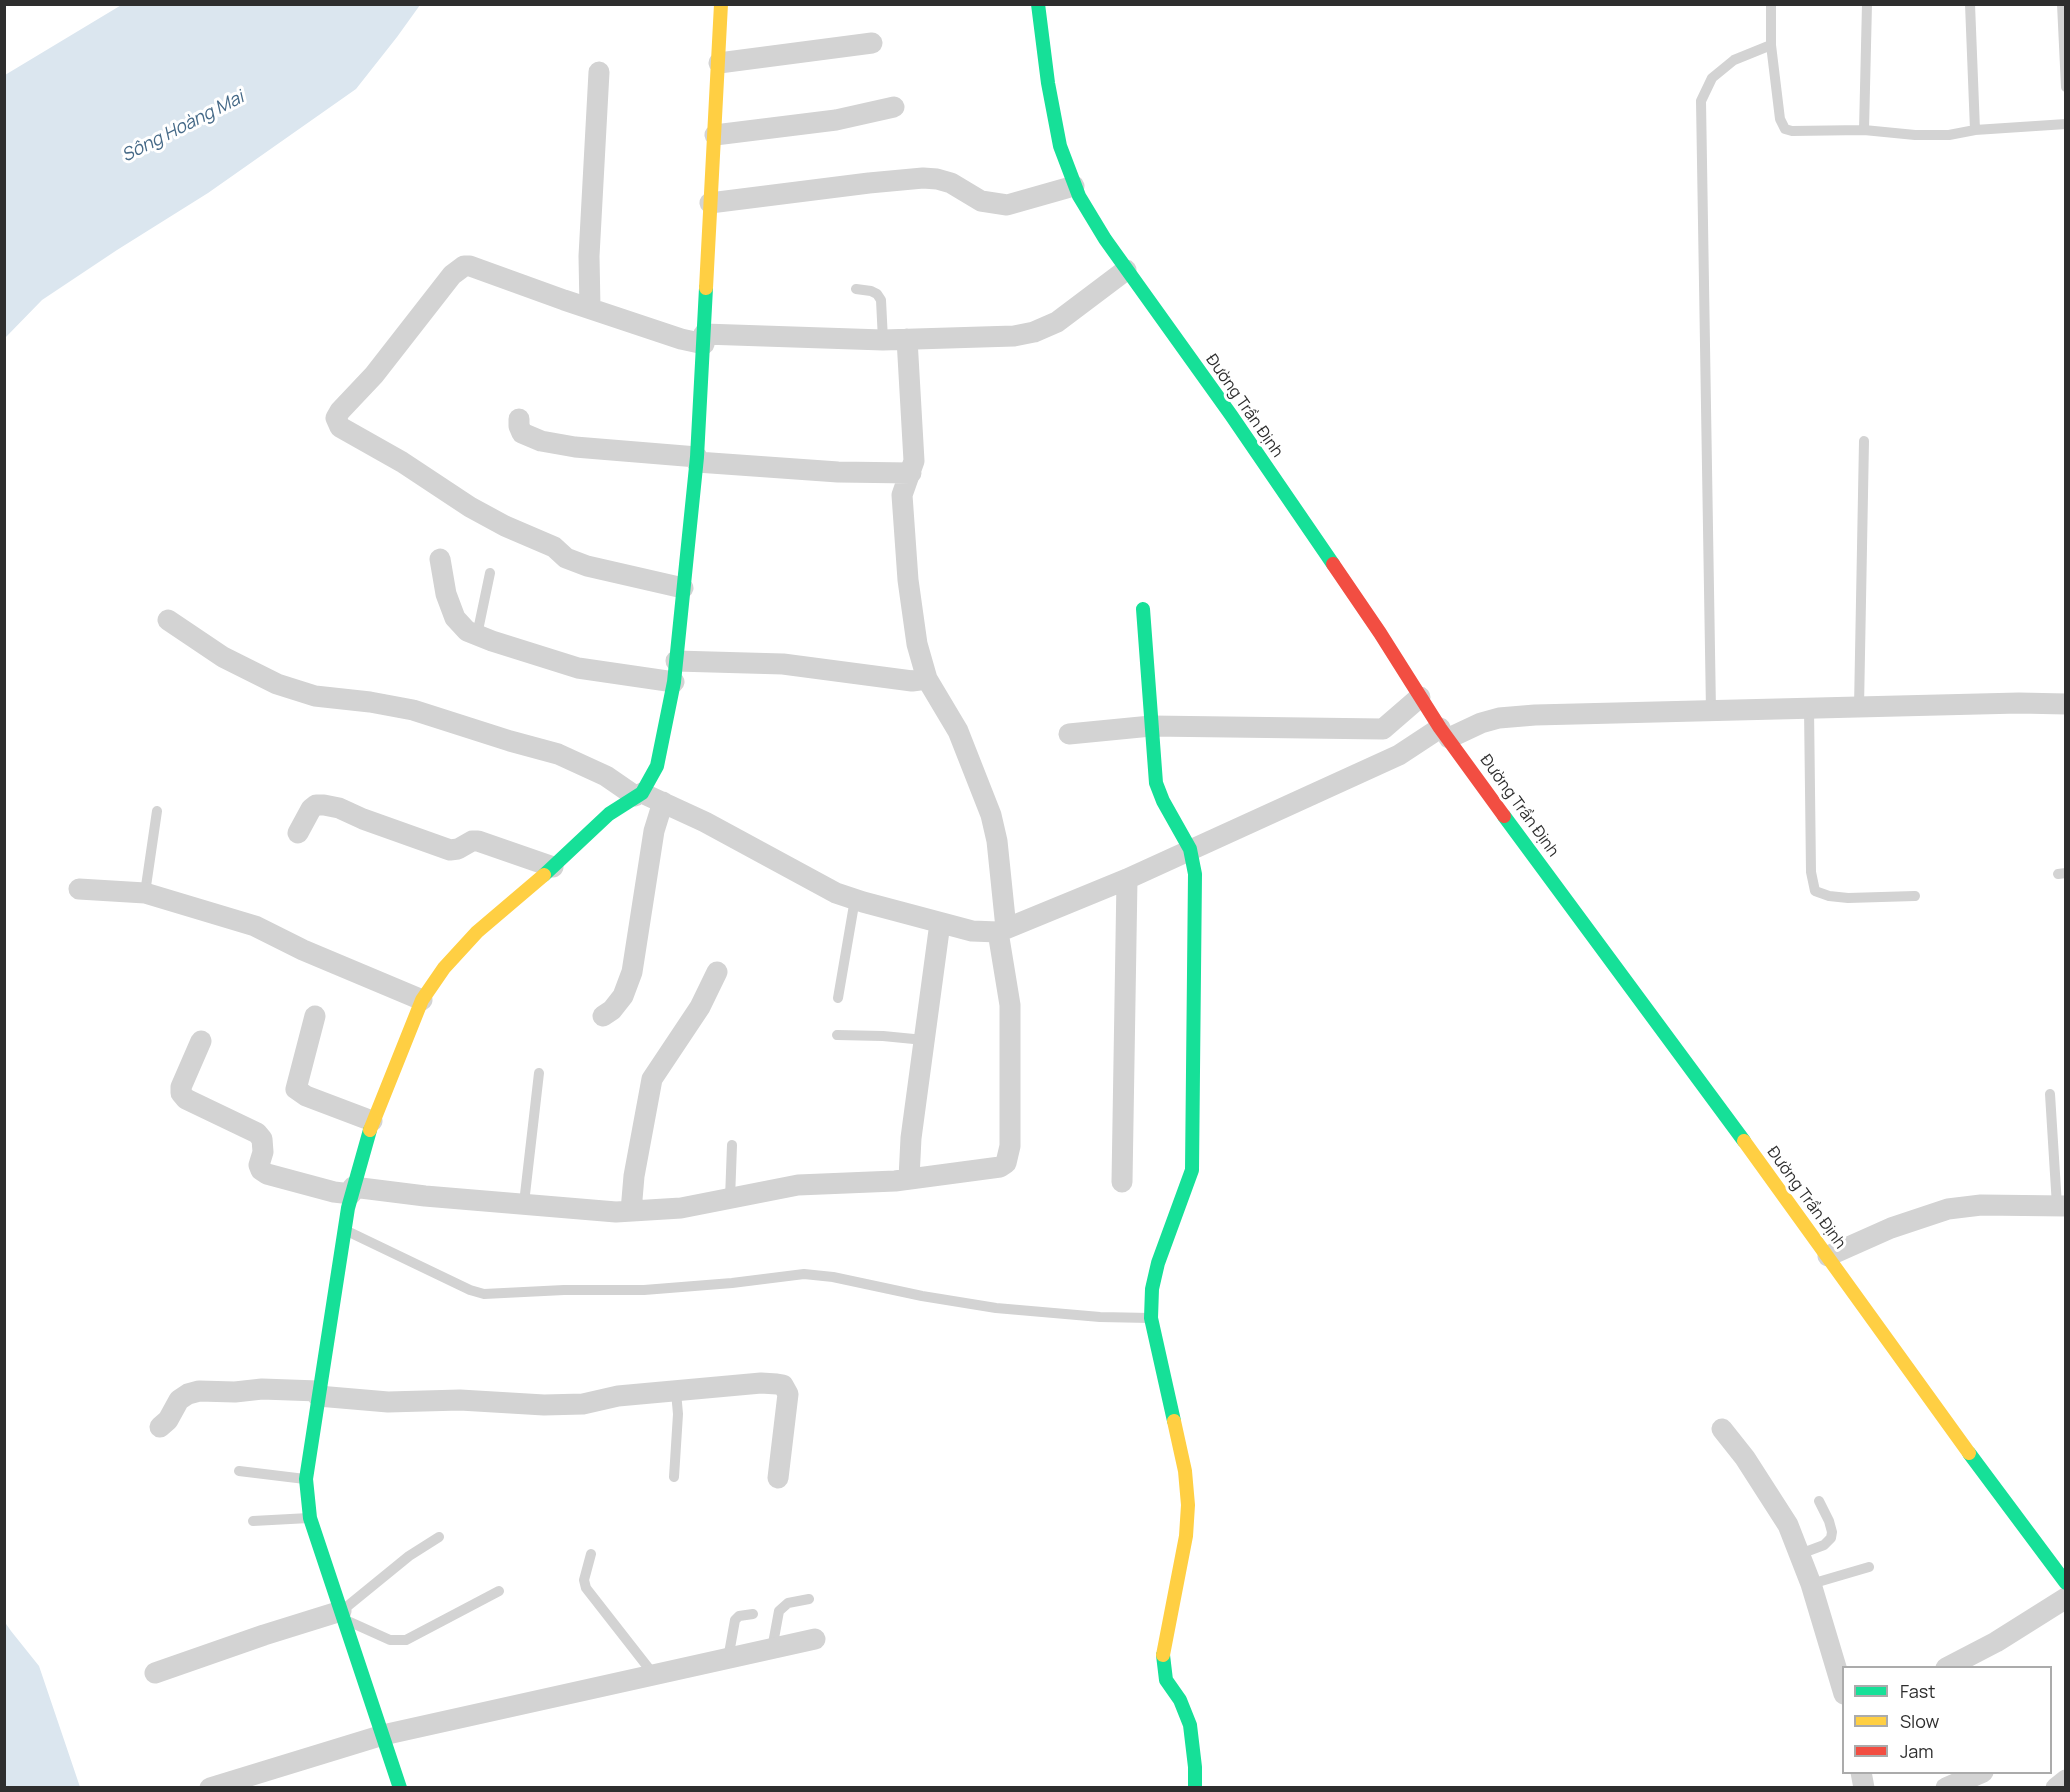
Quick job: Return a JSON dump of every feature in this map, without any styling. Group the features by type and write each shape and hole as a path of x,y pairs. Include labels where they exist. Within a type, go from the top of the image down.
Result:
{"street":[{"path":"400,1788 310,1518 306,1479 344,1229 352,1190 372,1121 422,1000 444,968 477,932 553,867 609,814 639,794 657,766 675,672 697,459 721,4"},
{"name":"Đường Trần Định","path":"1038,4 1054,120 1060,146 1074,186 1090,217 1232,415 1445,733 1828,1256 1933,1405 2066,1583"},
{"path":"719,63 872,44"},
{"path":"590,308 589,256 599,72"},
{"path":"715,135 836,120 894,106"},
{"path":"710,203 923,178 951,183 981,201 1007,205 1074,186"},
{"path":"684,588 640,579 566,558 554,548 470,507 337,423 336,418 340,411 374,375 452,275 464,266 470,266 681,339 883,340 1014,336 1034,332 1057,322 1126,270"},
{"path":"201,1041 181,1087 186,1099 257,1133 262,1139 259,1165 261,1170 267,1174 334,1192 352,1190 524,1203 582,1210 631,1211 681,1208 798,1185 909,1178 994,1169 1006,1163 1010,1146 1010,1005 1002,930 997,841 990,815 958,731 927,679 919,656 908,580 902,495 914,461 907,339"},
{"path":"519,418 522,433 541,441 575,447 838,472 911,473"},
{"path":"440,560 446,594 460,625 477,635 578,668 675,672 783,664 912,681 927,679"},
{"path":"1143,609 1156,783 1163,801 1190,849 1195,874 1192,1170 1158,1263 1152,1289 1151,1318 1185,1472 1188,1505 1186,1536 1163,1652 1166,1680 1180,1700 1190,1725 1195,1788"},
{"path":"168,620 223,657 277,684 315,696 370,702 413,710 558,754 639,794 663,802 705,822 836,893 972,932 1002,930 1127,879 1445,733 1499,718 1535,715 2019,702 2066,704"},
{"path":"1069,734 1151,726 1383,729 1420,697"},
{"path":"603,1016 612,1010 623,996 632,972 654,831 663,802"},
{"path":"298,833 311,809 316,805 324,804 450,850 458,849 471,841 478,841 553,867"},
{"path":"1122,1182 1127,879"},
{"path":"79,889 145,893 255,926 303,950 422,1000"},
{"path":"909,1178 911,1138 940,922"},
{"path":"631,1211 634,1176 652,1079 700,1007 717,972"},
{"path":"315,1016 296,1089 306,1096 372,1121"},
{"path":"1828,1256 1901,1224 1948,1209 1981,1206 2061,1206"},
{"path":"160,1427 168,1420 179,1400 199,1391 235,1392 262,1389 388,1402 460,1400 544,1405 583,1404 618,1396 761,1383 783,1386 788,1394 778,1478"},
{"path":"1722,1429 1772,1496 1788,1525 1811,1584 1842,1687"},
{"path":"1950,1666 1996,1642 2066,1598"},
{"path":"155,1672 264,1635 343,1616"},
{"path":"210,1788 383,1736 815,1639"},
{"path":"1946,1788 1981,1774"},
{"path":"2056,1788 2066,1780"}],"lane":[{"path":"1771,4 1771,45 1780,118 1785,129 1863,130 1915,135 1949,135 1975,130 2066,124"},
{"path":"1863,130 1867,4"},
{"path":"1970,4 1975,130"},
{"path":"2061,4 2066,87"},
{"path":"1711,711 1701,101 1712,78 1734,60 1771,45"},
{"path":"856,289 877,294 880,300 883,340"},
{"path":"1859,707 1864,441"},
{"path":"477,635 490,573"},
{"path":"1809,708 1811,872 1815,891 1829,896 1848,898 1915,896"},
{"path":"145,893 157,811"},
{"path":"838,998 855,900"},
{"path":"837,1035 883,1035 924,1040"},
{"path":"524,1203 539,1073"},
{"path":"2050,1094 2061,1206"},
{"path":"730,1200 732,1145"},
{"path":"344,1229 470,1290 484,1294 564,1290 644,1290 804,1274 833,1277 922,1296 996,1308 1100,1317 1151,1318"},
{"path":"674,1477 678,1414 676,1392"},
{"path":"239,1471 306,1479"},
{"path":"1800,1554 1824,1545 1831,1538 1829,1521 1819,1501"},
{"path":"252,1521 310,1518"},
{"path":"439,1537 409,1556 343,1616 390,1640 406,1640 499,1591"},
{"path":"591,1554 584,1580 586,1588 654,1675"},
{"path":"1811,1584 1869,1567"},
{"path":"772,1649 779,1611 788,1603 809,1599"},
{"path":"728,1659 735,1620 739,1616 753,1614"}],"water":[{"name":"Sông Hoàng Mai","path":"123,4 420,5 356,89 208,193 42,300 5,338 5,75"},
{"path":"4,1621 39,1666 80,1787 5,1787"}],"traffic: fast":[{"path":"1038,4 1048,83 1060,146 1079,196 1105,239 1231,415 1333,564"},
{"path":"544,875 609,814 642,793 657,766 674,682 697,457 706,288"},
{"path":"1143,609 1156,783 1163,801 1190,849 1195,874 1192,1170 1158,1263 1152,1289 1151,1318 1174,1421"},
{"path":"1504,816 1744,1141"},
{"path":"370,1130 348,1208 306,1479 310,1518 400,1788"},
{"path":"1969,1453 2066,1583"},
{"path":"1163,1655 1166,1680 1180,1700 1190,1725 1195,1788"}],"traffic: slow":[{"path":"706,288 721,4"},
{"path":"370,1130 422,1000 444,968 477,932 544,875"},
{"path":"1744,1141 1969,1453"},
{"path":"1163,1655 1186,1536 1188,1505 1185,1471 1174,1421"}],"traffic: jam":[{"path":"1333,564 1440,728 1504,816"}]}
